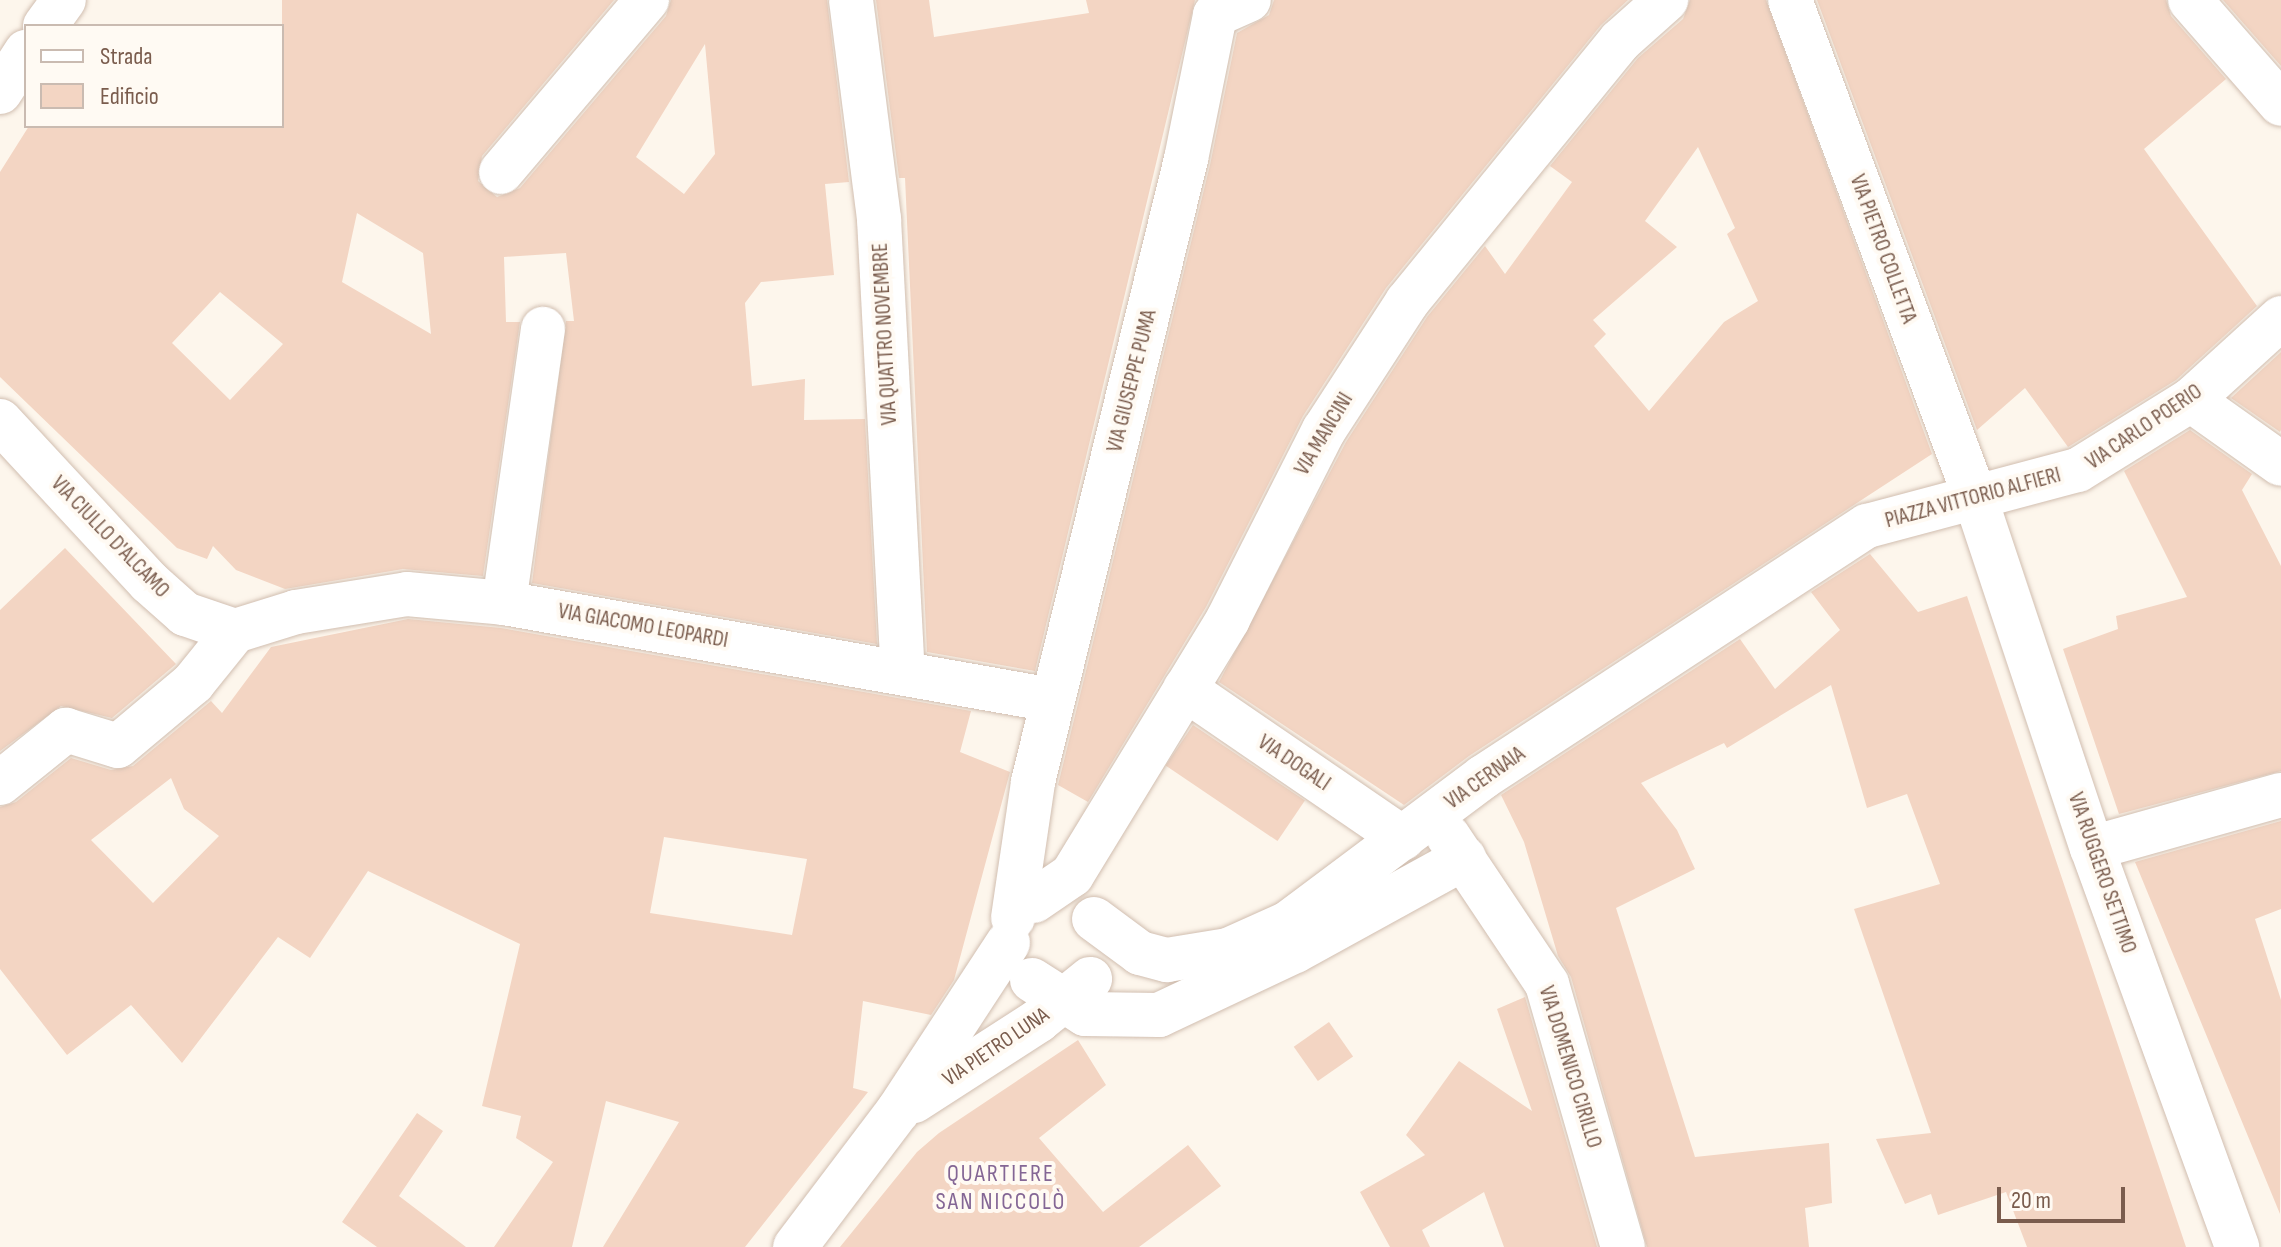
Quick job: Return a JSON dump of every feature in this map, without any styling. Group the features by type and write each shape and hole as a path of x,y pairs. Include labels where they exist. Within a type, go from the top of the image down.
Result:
{"street":[{"path":"46,24 64,0"},
{"path":"501,172 647,0"},
{"name":"VIA QUATTRO NOVEMBRE","path":"851,0 879,219 903,670"},
{"name":"VIA GIUSEPPE PUMA","path":"1019,921 1033,782 1186,159 1215,15 1249,0"},
{"name":"VIA MANCINI","path":"1019,921 1085,901 1185,689 1228,619 1324,430 1407,302 1620,41 1666,0"},
{"name":"VIA PIETRO COLLETTA","path":"1790,0 1975,497"},
{"path":"2190,0 2271,92"},
{"path":"0,92 24,55"},
{"name":"VIA CARLO POERIO","path":"2078,470 2191,400 2281,318"},
{"path":"504,603 543,329"},
{"path":"2191,400 2281,464"},
{"name":"VIA CIULLO D'ALCAMO","path":"0,421 149,582 185,614 235,631"},
{"name":"PIAZZA VITTORIO ALFIERI","path":"1867,526 2078,470"},
{"name":"VIA RUGGERO SETTIMO","path":"1975,497 2092,848 2237,1247"},
{"name":"VIA CERNAIA","path":"1085,901 1140,953 1167,960 1228,950 1288,923 1418,826 1867,526"},
{"name":"VIA GIACOMO LEOPARDI","path":"235,631 296,612 407,594 504,603 903,670 1052,700"},
{"path":"0,783 66,730 118,746 193,683 235,631"},
{"name":"VIA DOGALI","path":"1185,689 1418,826 1464,858"},
{"path":"1033,782 1103,942 1099,968 1061,987"},
{"path":"2092,848 2281,795"},
{"path":"1019,921 1021,970 1061,987 1109,1017 1159,1015 1295,951 1464,858"},
{"name":"VIA DOMENICO CIRILLO","path":"1464,858 1547,984 1623,1247"},
{"name":"VIA PIETRO LUNA","path":"800,1245 898,1111 1019,921"},
{"name":"VIA PIETRO LUNA","path":"898,1111 1061,987"}],"building":[{"path":"282,0 614,0 482,156 478,181 497,197 520,188 666,16 671,0 827,0 849,182 825,184 834,275 761,282 745,303 752,386 805,379 804,420 865,419 877,644 532,583 566,321 574,321 566,253 504,257 506,322 520,322 483,576 403,569 285,589 236,570 213,546 207,559 177,548 0,377 0,172 28,128 284,128","holes":["705,44 715,154 684,194 636,157","357,213 423,253 431,334 342,282","220,292 283,344 230,400 172,343"]},
{"path":"876,0 929,0 934,37 1089,13 1086,0 1195,0 1035,671 927,652 905,178 899,178"},
{"path":"1274,0 1628,0 1601,25 1386,288 1303,416 1206,607 1088,802 1058,785 1210,165 1237,33 1269,15"},
{"path":"1690,0 1766,0 1932,454 1469,756 1404,805 1219,682 1346,442 1427,317 1485,246 1505,274 1572,182 1550,166 1638,58 1683,19","holes":["1698,147 1735,228 1727,234 1758,301 1724,322 1649,411 1594,346 1606,334 1593,320 1677,247 1645,221"]},
{"path":"1817,0 2166,0 2171,16 2226,79 2144,149 2257,306 2176,380 2068,447 2025,388 1977,430"},
{"path":"2223,0 2281,0 2281,66"},
{"path":"2281,352 2281,430 2280,432 2231,398"},
{"path":"2190,430 2252,474 2242,490 2281,566 2281,771 2119,814 2063,649 2118,629 2116,616 2187,597 2124,471"},
{"path":"65,548 176,664 112,718 61,706 0,751 0,610"},
{"path":"1870,554 1918,612 1967,596 2186,1247 2027,1247 2006,1192 1938,1215 1931,1194 1905,1204 1876,1139 1931,1133 1854,909 1940,884 1907,794 1867,808 1831,685 1727,748 1724,743 1641,783 1677,830 1695,869 1616,908 1695,1157 1829,1143 1832,1203 1805,1208 1809,1247 1647,1247 1571,977 1558,956 1524,842 1501,795 1740,639 1775,689 1840,630 1811,592"},
{"path":"408,619 501,628 971,711 960,752 1010,772 954,980 931,1015 863,1001 853,1088 868,1092 745,1247 603,1247 679,1122 606,1101 572,1247 494,1247 553,1162 516,1138 521,1116 482,1106 520,944 368,871 310,958 278,937 182,1063 131,1005 67,1055 0,969 0,807 16,802 71,758 111,770 133,766 211,701 222,713 271,647","holes":["171,778 184,809 219,836 153,903 91,840","664,837 807,859 792,935 650,913"]},
{"path":"1193,725 1305,800 1278,841 1166,766"},
{"path":"2281,821 2281,909 2255,919 2281,1000 2280,1214 2135,862"},
{"path":"1525,997 1597,1247 1504,1247 1484,1192 1422,1230 1430,1247 1390,1247 1360,1192 1425,1155 1406,1135 1459,1061 1532,1111 1497,1009"},
{"path":"1329,1022 1353,1056 1318,1081 1294,1047"},
{"path":"1078,1040 1106,1085 1039,1138 1103,1212 1188,1145 1221,1186 1139,1247 840,1247 917,1152 939,1133"},
{"path":"417,1113 443,1131 399,1196 466,1247 377,1247 342,1222"}],"district":[{"name":"QUARTIERE SAN NICCOLÒ","path":"1001,1188"}]}
